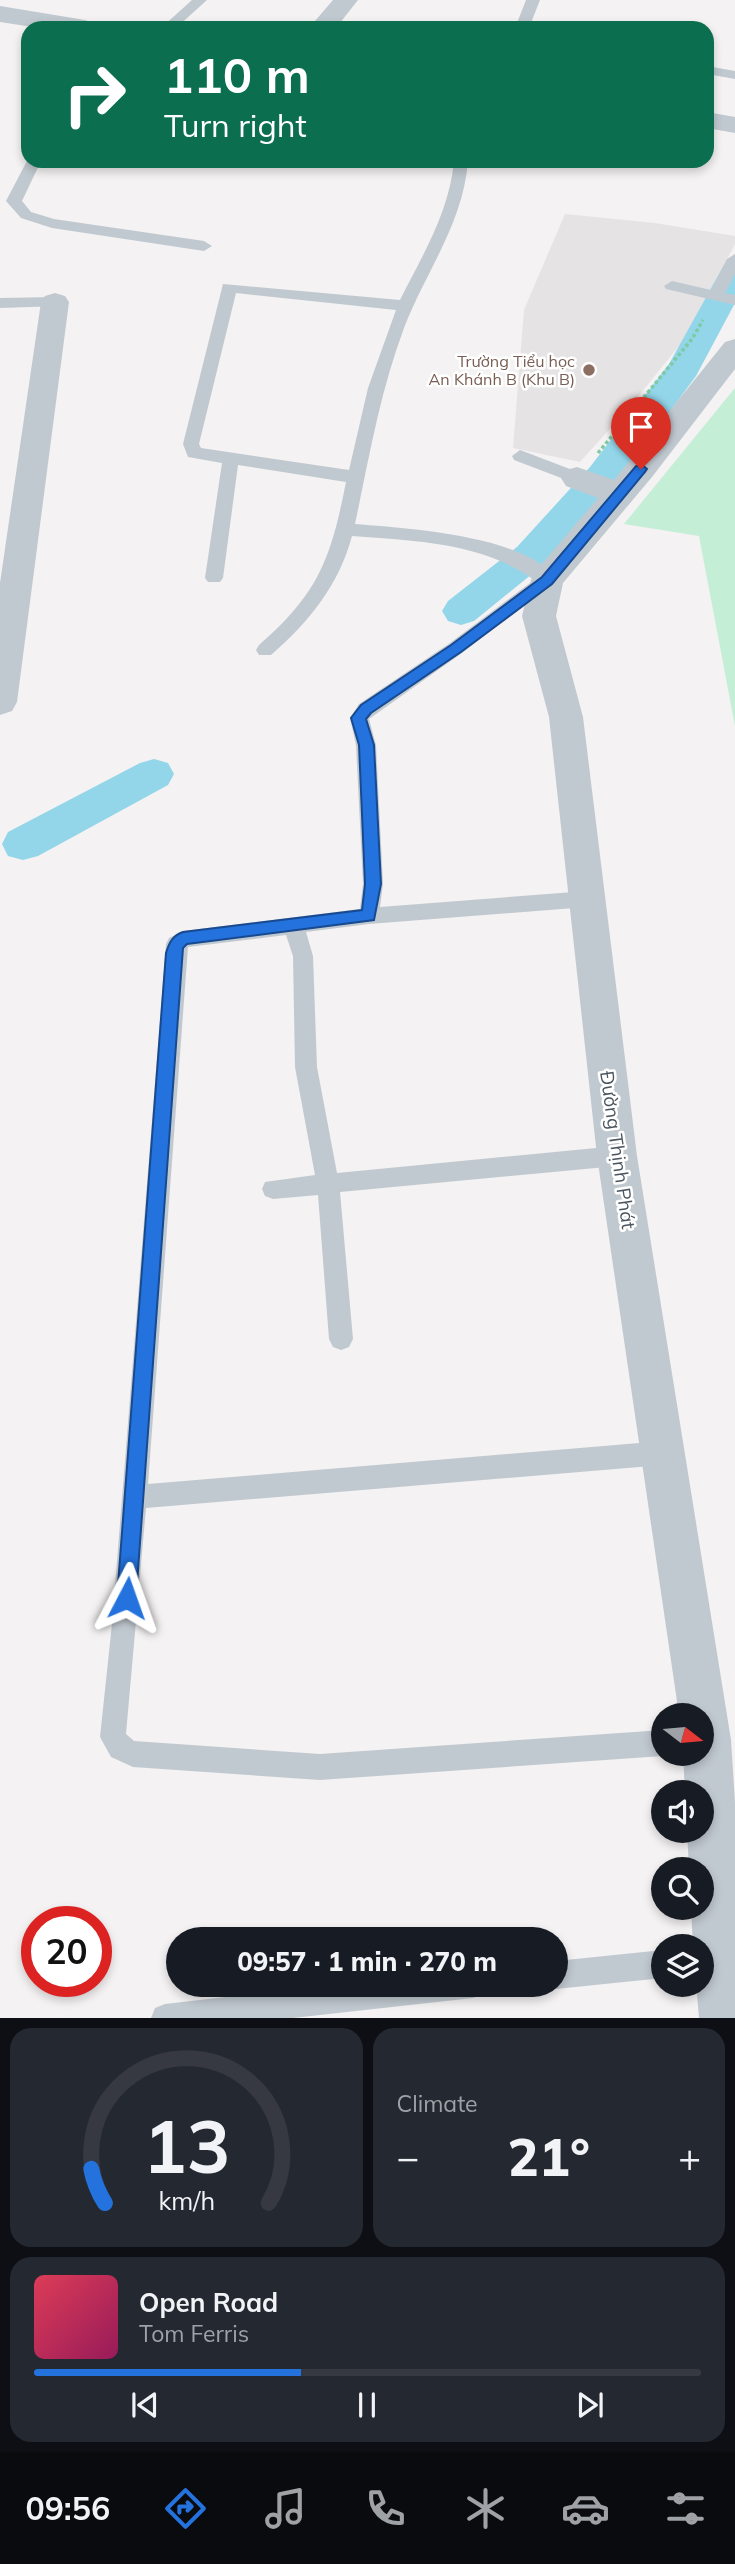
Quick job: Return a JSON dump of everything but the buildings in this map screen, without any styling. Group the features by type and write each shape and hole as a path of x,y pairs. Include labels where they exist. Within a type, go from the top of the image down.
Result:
{"street":[{"path":"328,21 346,0"},
{"path":"11,10 56,21"},
{"path":"714,121 735,125"},
{"path":"0,702 55,302"},
{"name":"Đường Thịnh Phát","path":"699,1703 617,1156 566,717 539,616 542,576 597,486 735,349"},
{"name":"Đường Thịnh Phát","path":"705,1766 709,1934"},
{"name":"Đường Thịnh Phát","path":"714,1975 725,2018"}],"lane":[{"path":"176,21 200,0"},
{"path":"525,21 533,0"},
{"path":"714,71 735,75"},
{"path":"30,168 14,201 26,215 52,223 204,246"},
{"path":"265,650 296,623 330,574 347,530 355,477 374,397 406,306 447,229 460,186 461,168"},
{"path":"673,286 723,298 735,258"},
{"path":"355,477 194,453 191,444 229,287 406,306"},
{"path":"0,303 55,302"},
{"path":"520,456 597,486"},
{"path":"214,578 231,457"},
{"path":"347,530 451,537 514,559 542,576 456,648 366,709 359,718 366,745 373,884 369,916"},
{"path":"587,899 293,924 183,939 176,944 173,953 134,1497 113,1737 120,1748 134,1754 320,1767 651,1744"},
{"path":"293,924 303,956 306,1067 328,1183 341,1339"},
{"path":"273,1189 617,1156"},
{"path":"134,1497 663,1453"},
{"path":"568,1974 651,1965"},
{"path":"165,2018 355,1997"}],"path":[{"path":"597,486 692,339 723,298"}],"shaded area":[{"name":"Trường Tiểu học An Khánh B (Khu B)","path":"565,214 655,223 735,236 735,244 687,336 580,462 513,448 524,310"}],"green space":[{"path":"735,388 735,726 699,536 624,524"}],"waterway":[{"path":"461,611 530,556 603,476 684,368 735,272"},
{"path":"23,844 154,774"}],"place":[{"name":"Trường Tiểu học An Khánh B (Khu B)","path":"589,370"}],"route":[{"path":"127,1598 173,953 176,944 183,939 369,916 373,884 366,745 359,718 366,709 456,648 547,580 641,469"}]}
